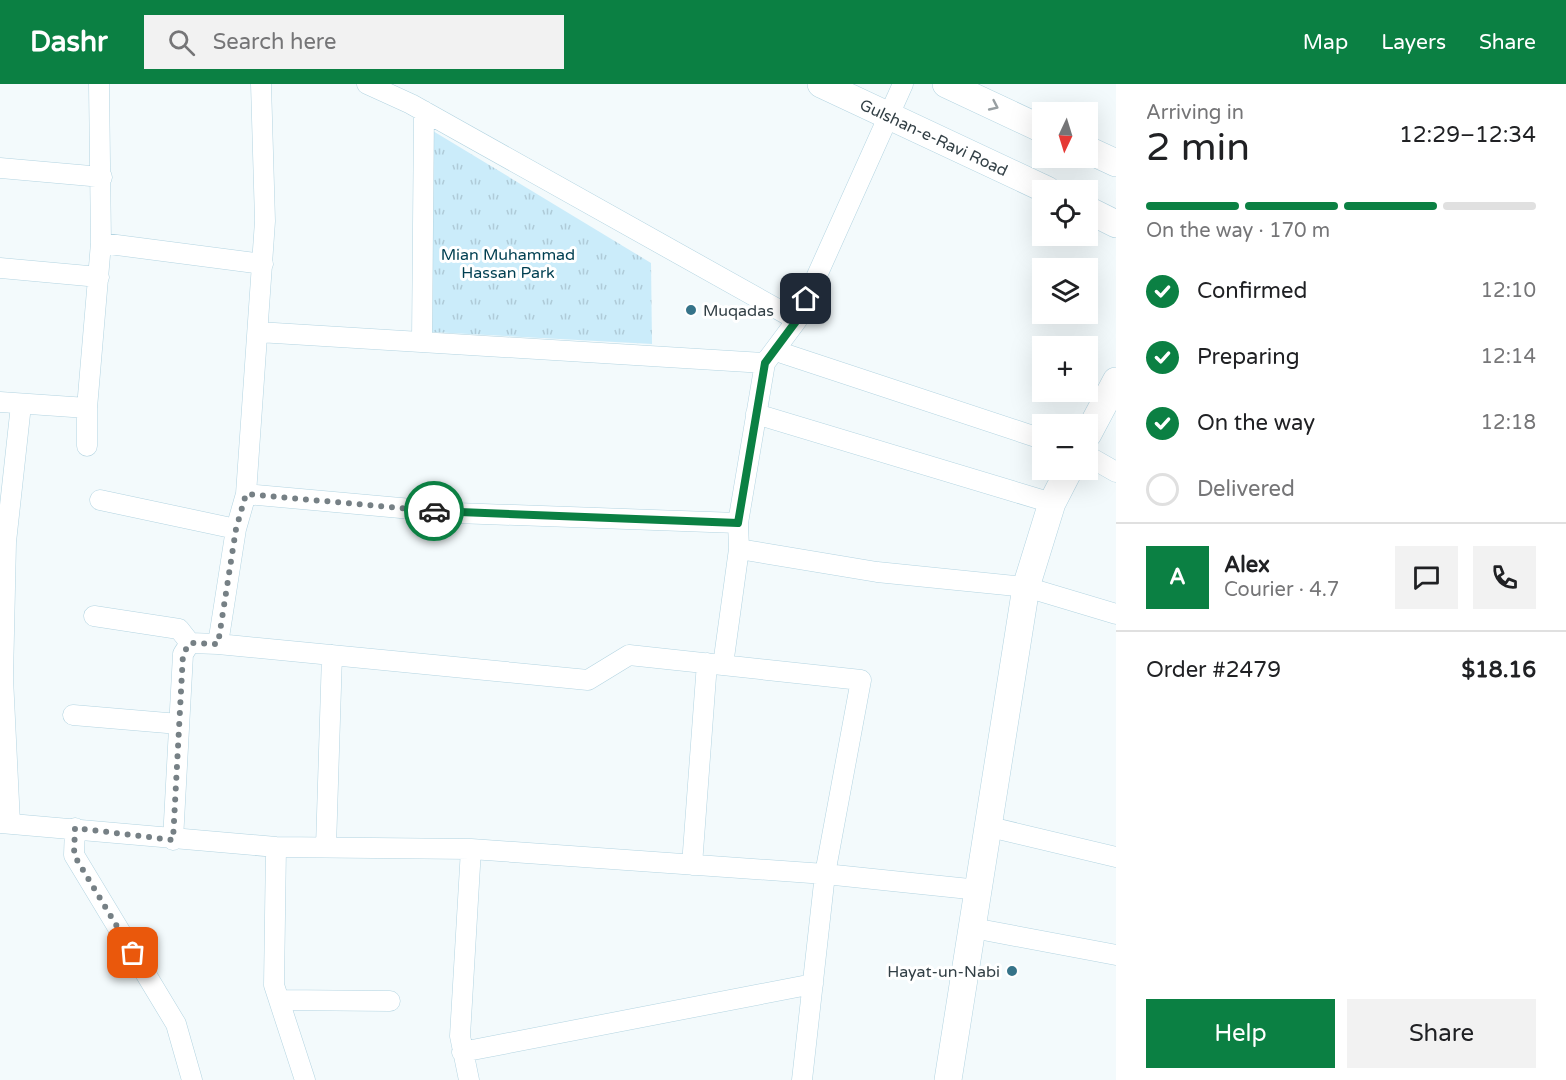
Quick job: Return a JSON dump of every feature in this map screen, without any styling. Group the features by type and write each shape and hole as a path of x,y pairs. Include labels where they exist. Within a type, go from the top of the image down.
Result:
{"street":[{"path":"87,446 87,408 101,243 102,177 99,84"},
{"path":"218,644 236,529 246,494 265,221 261,84"},
{"path":"368,84 424,111 797,320"},
{"name":"Gulshan-e-Ravi Road","path":"821,84 1032,183"},
{"path":"692,866 715,664 739,549 738,523 756,414 770,357 797,320 903,84"},
{"path":"946,84 1032,124"},
{"path":"422,341 424,111"},
{"path":"1098,155 1116,163"},
{"path":"0,168 102,177"},
{"path":"1098,215 1116,224"},
{"path":"101,243 263,264"},
{"path":"0,268 99,278"},
{"path":"258,332 770,357 1032,436"},
{"path":"1098,415 1116,381"},
{"path":"0,402 87,408"},
{"path":"21,405 3,542 1,678 5,824 75,828 173,840 276,847 471,849 825,874 979,890"},
{"path":"756,414 1052,503"},
{"path":"1098,462 1116,472"},
{"path":"948,1080 990,827 1026,587 1052,503 1064,480"},
{"path":"246,494 456,513 738,523"},
{"path":"100,500 236,529"},
{"path":"739,549 877,572 1026,587 1116,614"},
{"path":"94,616 179,629 190,643 588,680 629,655 861,680 825,874 802,1080"},
{"path":"173,840 183,654 190,643"},
{"path":"326,847 332,655"},
{"path":"73,714 179,724"},
{"path":"990,827 1116,857"},
{"path":"75,828 74,855 176,1024 192,1080"},
{"path":"276,847 274,985 305,1080"},
{"path":"469,1080 460,1036 471,849"},
{"path":"973,928 1116,955"},
{"path":"462,1052 813,984"},
{"path":"279,1000 390,1001"}],"green space":[{"name":"Mian Muhammad Hassan Park","path":"433,131 651,263 652,344 432,332"}],"way so far":[{"path":"133,953 74,855 75,828 173,840 183,654 190,643 218,644 236,529 246,494 434,511"}],"place":[{"name":"Muqadas","path":"691,310"},
{"name":"Hayat-un-Nabi","path":"1012,971"}],"route":[{"path":"434,511 738,523 765,363 797,320 806,299"}]}
